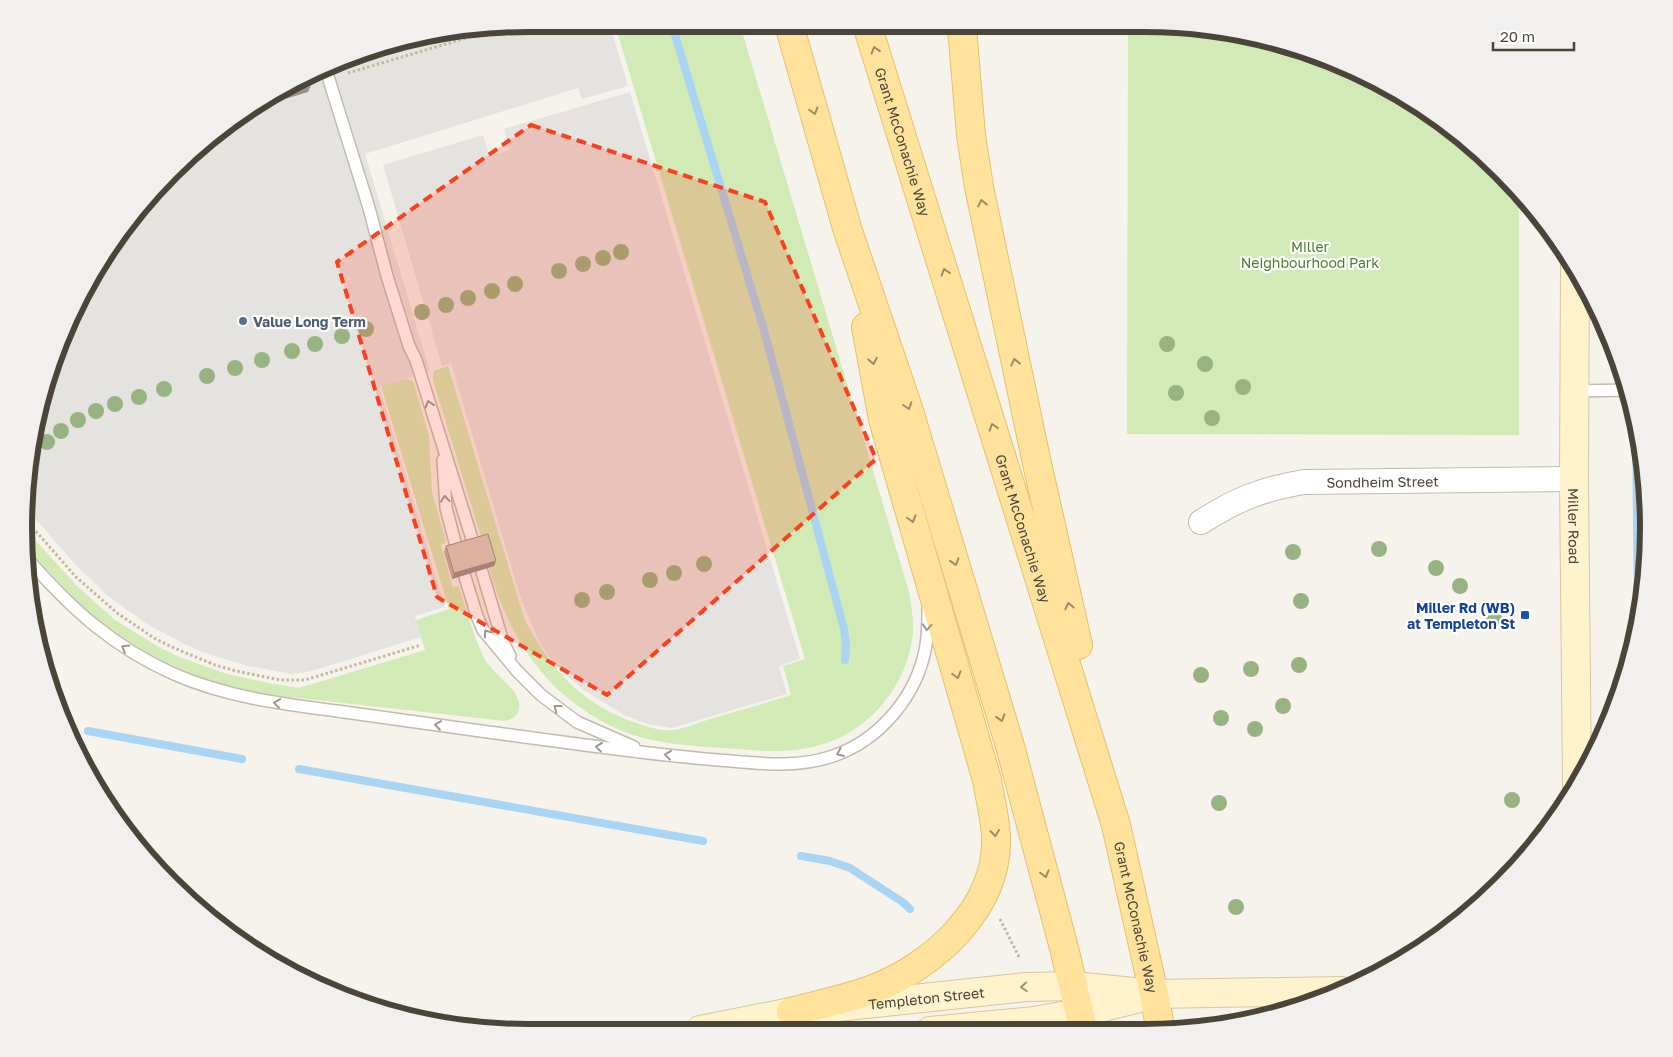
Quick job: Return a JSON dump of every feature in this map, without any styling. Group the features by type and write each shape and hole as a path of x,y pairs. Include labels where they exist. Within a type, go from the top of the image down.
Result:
{"main road":[{"path":"791,32 847,228 909,411 1001,717 1054,909 1082,1023"},
{"name":"Grant McConachie Way","path":"869,32 1116,825 1159,1024"},
{"path":"962,32 970,135 979,187 1116,825"},
{"path":"791,1012 874,989 902,977 949,942 982,898 988,883 996,840 987,780 883,419 847,228"}],"street":[{"name":"Miller Road","path":"1575,283 1574,479 1577,771"},
{"name":"Sondheim Street","path":"1201,522 1225,506 1248,496 1275,487 1304,482 1574,479"},
{"name":"Templeton Street","path":"730,1024 791,1012 1026,987 1073,986 1154,994 1322,991"},
{"name":"Templeton Street","path":"1003,1024 1034,1021 1082,1023 1154,994"}],"lane":[{"path":"328,75 387,276 409,346 416,360 473,542"},
{"path":"1574,392 1621,390"},
{"path":"443,448 446,508 456,546"},
{"path":"35,567 54,589 108,638 140,658 175,675 214,689 260,701 647,753 688,758 788,764 813,762 852,748 866,740 883,726 898,709 920,669 926,646 928,624 924,561"},
{"path":"482,572 503,642 517,671"},
{"path":"465,577 483,630 517,671 541,695 576,722 647,753"}],"path":[{"path":"345,74 472,36"},
{"path":"32,527 80,580 117,613 161,641 215,665 280,680 305,680 421,645"},
{"path":"997,913 1020,959"}],"highlighted area":[{"path":"531,125 765,202 876,459 607,695 437,597 337,262"}],"green space":[{"path":"617,32 742,32 910,595 913,632 909,652 903,671 881,706 851,732 833,741 813,747 780,751 700,746 660,741 641,737 605,723 568,698 554,685 529,656 519,639 502,604 489,568 494,566 486,540 482,540 433,380 433,372 448,366 524,618 544,652 568,682 598,705 615,715 647,727 675,730 791,695 783,666 805,659"},
{"name":"Miller Neighbourhood Park","path":"1128,32 1177,34 1241,42 1273,49 1334,70 1393,99 1420,116 1472,156 1519,203 1519,435 1127,434"},
{"path":"406,379 413,381 429,436 432,492 446,542 441,545 453,588 459,586 470,624 485,660 514,691 517,697 519,709 512,719 505,721 271,695 224,685 152,656 108,628 70,595 34,554 33,537 78,587 115,620 179,657 227,674 299,688 425,650 416,620 449,609 381,386"}],"shaded area":[{"name":"Value Long Term","path":"528,32 612,32 628,86 582,99 578,88 365,154 430,371 379,387 445,607 415,616 421,637 312,671 291,674 248,666 205,653 144,622 108,596 76,565 33,516 37,464 49,400 70,339 99,280 135,227 178,178 227,135 280,99 339,70 369,59 400,49 464,37"},
{"path":"630,92 800,659 779,666 787,694 672,728 647,724 624,715 585,691 551,659 538,639 520,596 451,363 442,366 383,165 483,135 490,156 510,150 504,129"}],"building":[{"path":"309,84 310,87 294,92"},
{"path":"488,534 496,561 454,573 446,546"}],"waterway":[{"path":"674,32 765,334 844,629 846,644 845,660"},
{"path":"1636,469 1638,577"},
{"path":"88,731 242,759"},
{"path":"299,769 703,841"},
{"path":"801,856 830,861 850,868 904,903 910,909"}],"place":[{"name":"Value Long Term","path":"243,321"},
{"name":"Miller Rd (WB) at Templeton St","path":"1525,615"}]}
